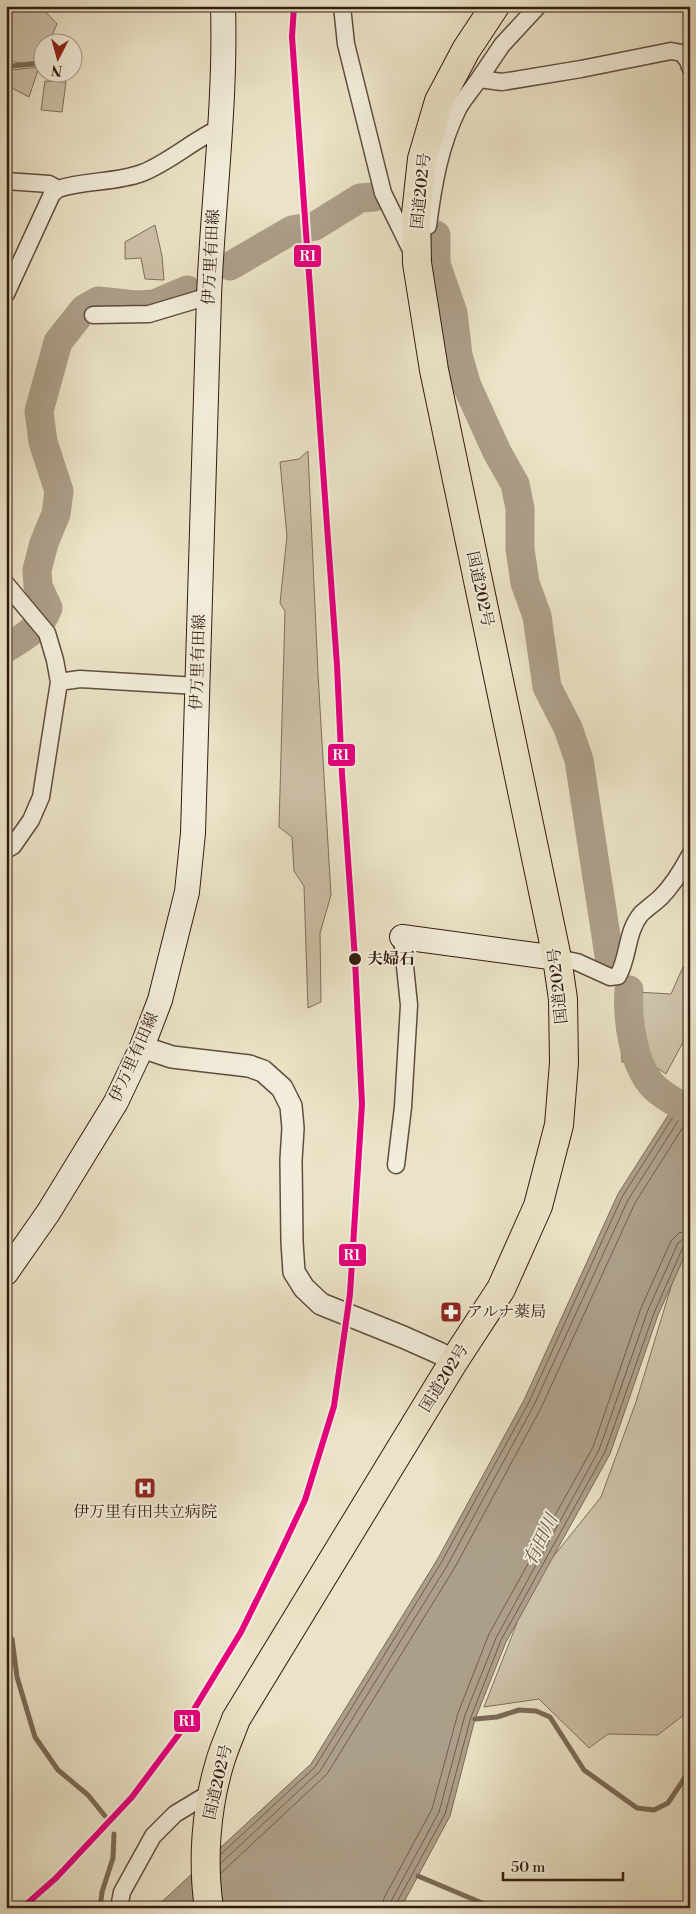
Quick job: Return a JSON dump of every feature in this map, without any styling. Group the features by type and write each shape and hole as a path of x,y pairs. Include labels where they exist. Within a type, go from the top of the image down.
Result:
{"highway":[{"name":"国道202号","path":"208,1908 206,1845 213,1791 220,1762 236,1719 454,1361 501,1289 538,1206 559,1125 564,1063 563,999 557,958 434,370 417,263 416,214 422,158 440,101 466,50 495,6"}],"main road":[{"name":"伊万里有田線","path":"6,1273 48,1213 106,1118 142,1046 160,1000 188,892 193,833 209,296 212,221 220,128 224,39 223,6"},
{"path":"402,937 557,958"}],"street":[{"path":"342,6 346,44 383,193 417,263"},
{"path":"417,263 425,251 433,188 441,154 460,107 502,45 538,6"},
{"path":"480,79 502,82 672,51 682,52 690,66"},
{"path":"6,294 52,194 58,189 140,174 154,168 206,134 220,128"},
{"path":"6,181 49,184 58,189"},
{"path":"93,315 149,314 209,296"},
{"path":"6,584 47,634 56,660 59,682 41,797 32,820 13,846 6,850"},
{"path":"59,682 80,679 197,686"},
{"path":"557,958 578,962 610,977 618,976 624,966 630,935 640,915 662,896 682,870 690,855"},
{"path":"396,1165 403,1107 409,1005 402,937"},
{"path":"142,1046 172,1057 249,1066 263,1072 282,1088 291,1106 293,1128 290,1160 294,1272 304,1288 321,1304 421,1345 454,1361"},
{"path":"119,1908 122,1892 154,1836 175,1814 213,1791"}],"shaded area":[{"path":"6,6 40,6 57,24 53,32 32,32 32,62 20,63 6,60"},
{"path":"32,68 32,82 34,82 29,97 10,87 11,70"},
{"path":"45,82 66,82 62,112 41,110"},
{"path":"155,225 162,256 164,280 145,279 141,258 125,259 125,242"},
{"path":"308,451 318,674 331,895 320,933 321,1002 308,1008 304,886 294,871 292,837 279,827 285,611 280,603 287,536 280,462 299,459"},
{"path":"683,967 690,969 690,1029 666,1074 650,1063 622,1062 618,1004 636,992 671,994"},
{"path":"690,1224 690,1710 658,1735 608,1734 589,1748 539,1699 484,1707 533,1582 601,1497 636,1402"}],"water":[{"name":"有田川","path":"690,1081 690,1244 658,1315 610,1454 506,1642 475,1719 450,1816 404,1902 399,1908 155,1908 311,1764 437,1560 524,1400 618,1194"}],"waterway":[{"path":"6,65 32,64"},
{"path":"230,266 292,230 315,226 360,198 374,197"},
{"path":"436,235 436,264 453,313 458,355 467,386 497,452 515,484 520,508 520,549 525,583 537,616 547,687 568,728 579,760 610,962"},
{"path":"6,648 36,627 48,608 38,586 37,570 44,543 56,514 59,491 43,442 39,411 58,342 84,309 98,301 136,305 154,304 187,290"},
{"path":"629,990 630,1028 636,1055 641,1067 658,1091 690,1111"},
{"path":"6,1635 12,1639 17,1677 35,1737 58,1770 88,1795 105,1816"},
{"path":"475,1719 497,1717 519,1710 536,1711 550,1717 584,1770 637,1808 654,1810 668,1803 690,1770"},
{"path":"100,1908 102,1892 113,1858 114,1834"},
{"path":"418,1876 494,1908"}],"transit line":[{"name":"R1","path":"22,1908 56,1878 132,1797 179,1734 241,1632 280,1553 305,1500 334,1406 350,1294 362,1104 337,665 292,37 294,6"}],"place":[{"name":"夫婦石","path":"355,959"},
{"name":"アルナ薬局","path":"451,1312"},
{"name":"伊万里有田共立病院","path":"145,1488"}]}
